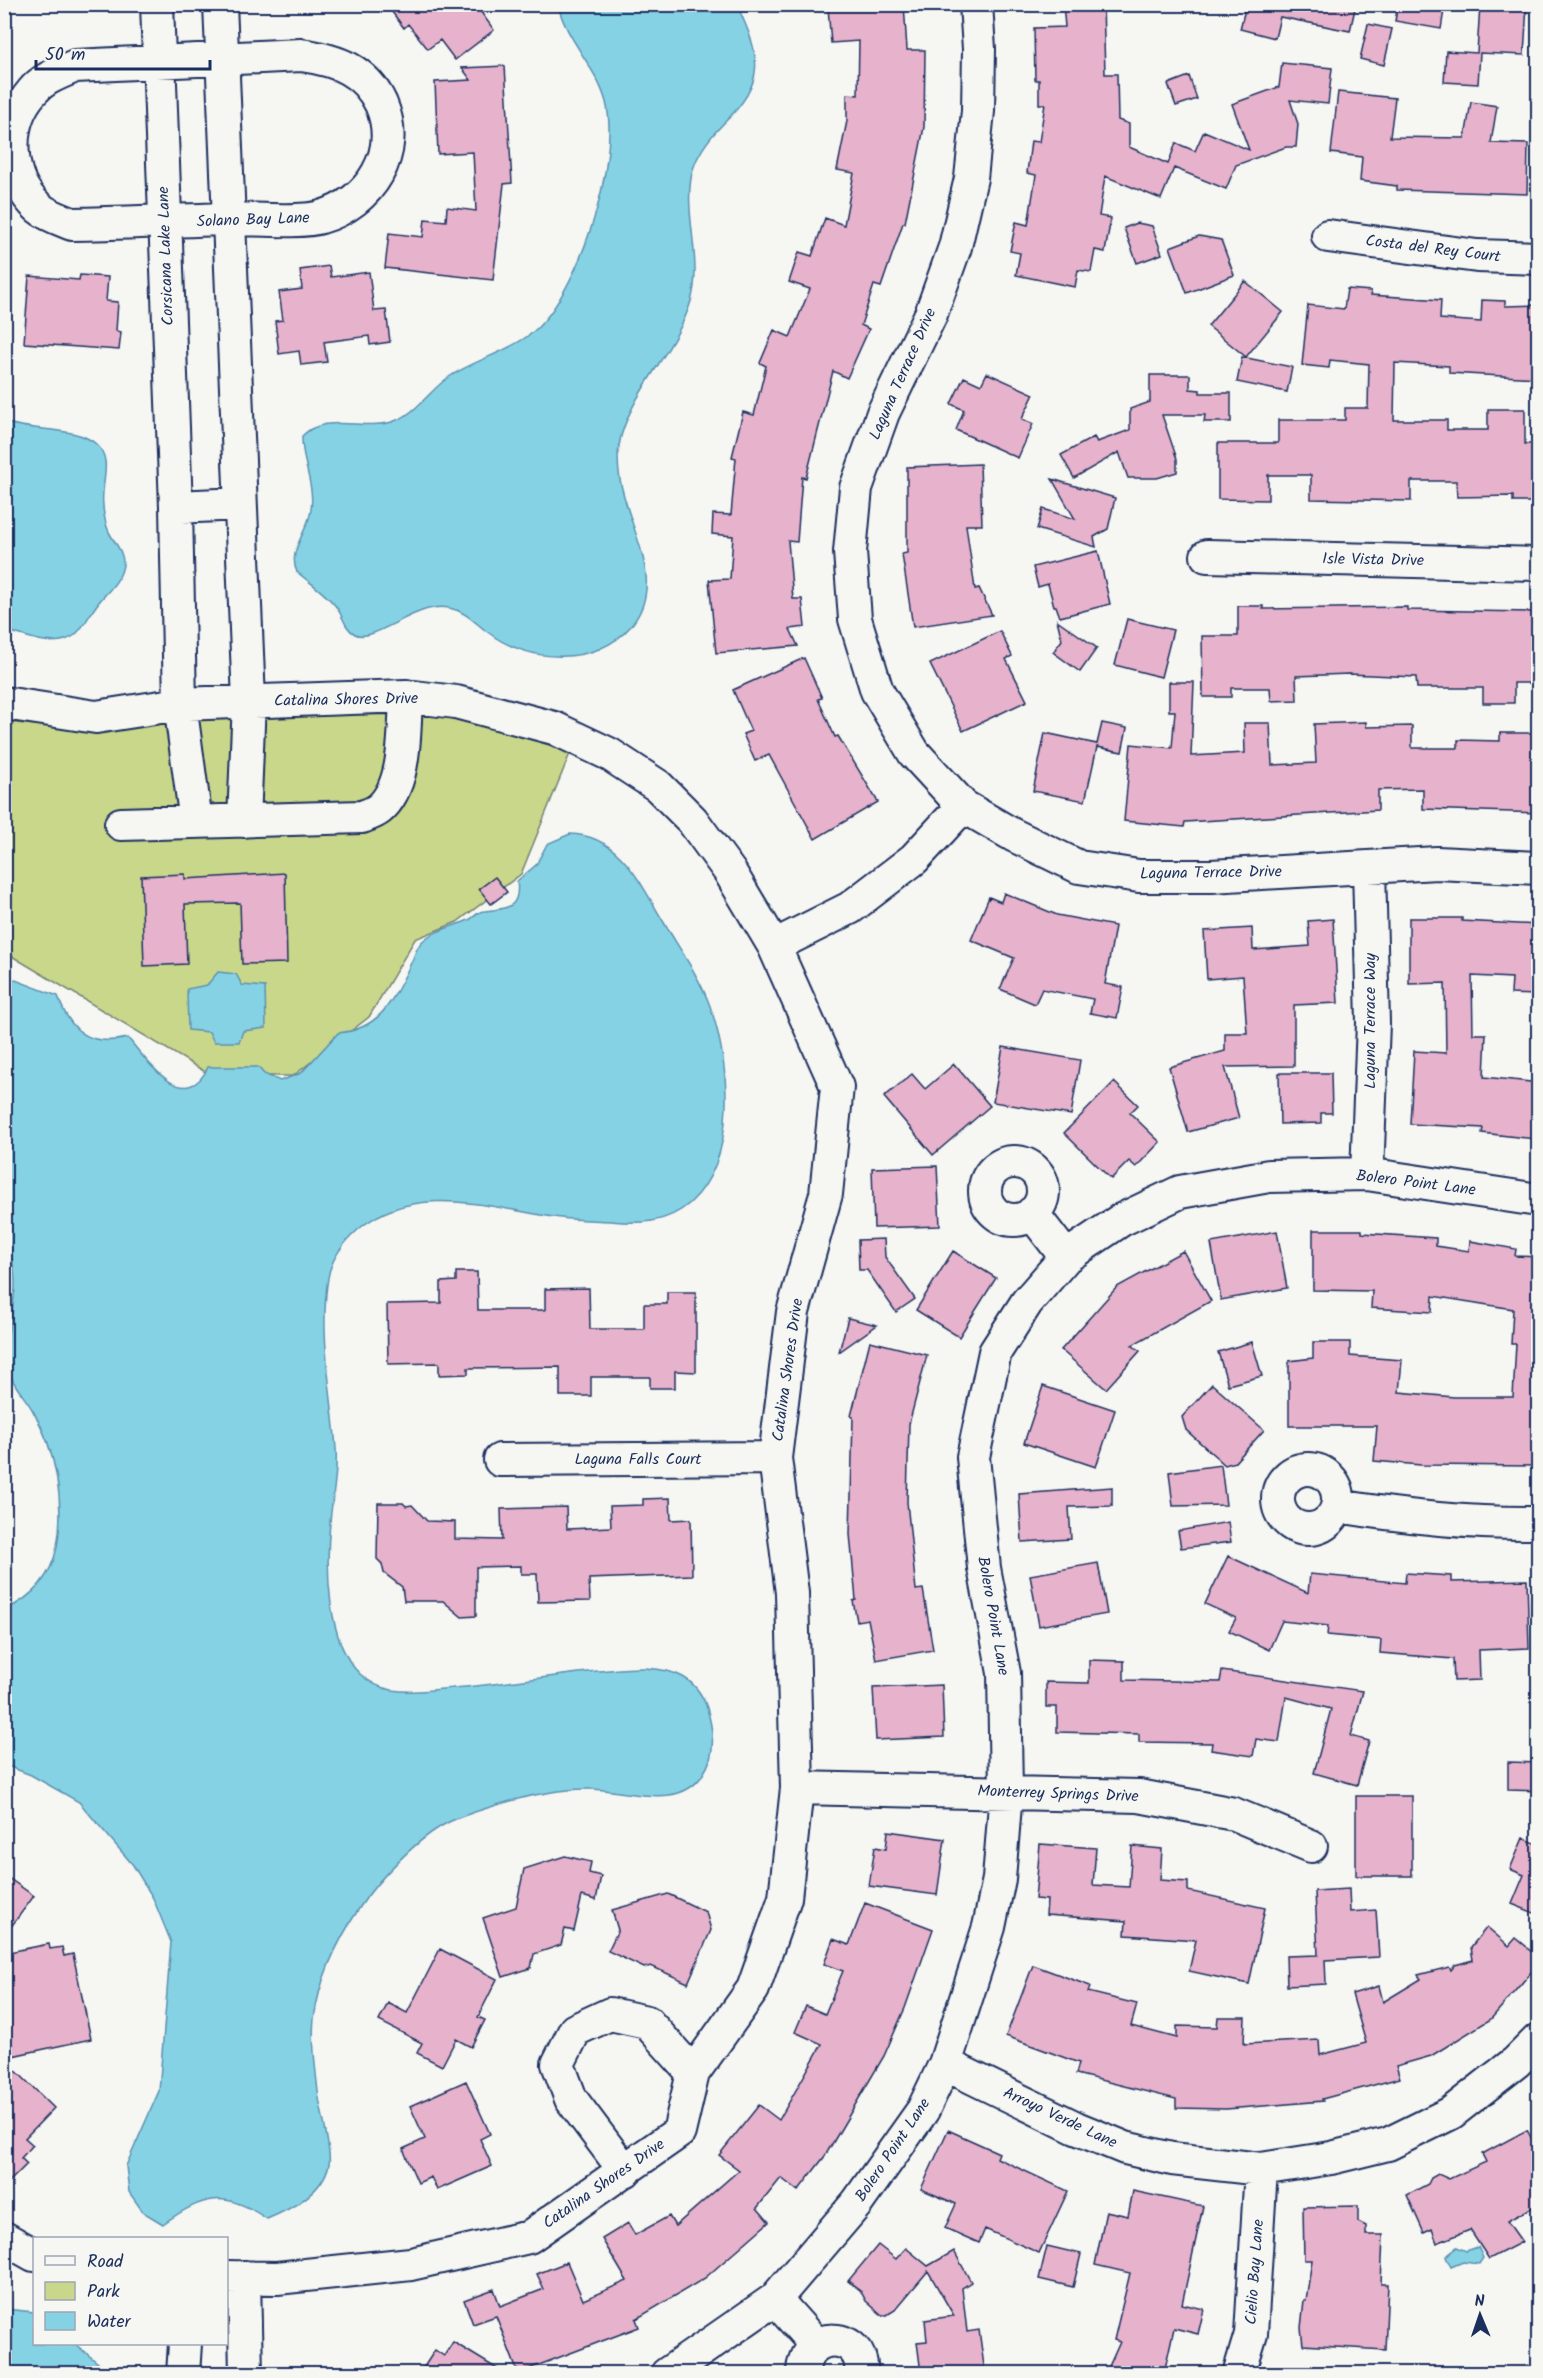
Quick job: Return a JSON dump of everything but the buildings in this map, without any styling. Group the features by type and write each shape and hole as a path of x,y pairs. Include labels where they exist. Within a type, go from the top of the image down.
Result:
{"street":[{"name":"Corsicana Lake Lane","path":"157,4 176,507 180,704 196,822"},
{"path":"220,4 249,701 244,821"},
{"name":"Laguna Terrace Drive","path":"976,4 979,49 978,111 971,178 955,247 931,314 883,412 856,488 850,552 855,619 877,691 914,753 963,806 1013,835 1079,867 1139,876 1211,876 1437,863 1539,868"},
{"name":"Solano Bay Lane","path":"301,55 331,59 363,76 374,89 386,116 388,138 382,166 359,199 320,218 72,224 39,209 17,177 11,144 17,116 32,91 49,78 75,66 223,58 301,55"},
{"name":"Costa del Rey Court","path":"1328,236 1477,256 1539,258"},
{"path":"176,507 240,504"},
{"name":"Isle Vista Drive","path":"1207,556 1539,564"},
{"path":"121,824 362,817 379,809 399,774 403,754 406,696"},
{"name":"Catalina Shores Drive","path":"4,704 96,717 180,704 406,696 456,702 554,728 609,754 658,786 692,820 730,872 774,946 837,1087 826,1194 793,1311 775,1458 792,1593 797,1788 785,1898 753,1989 693,2073 679,2132 529,2237 411,2264 277,2278 235,2277"},
{"path":"774,946 850,908 914,859 963,806"},
{"name":"Laguna Terrace Way","path":"1367,1174 1373,1023 1369,868"},
{"name":"Bolero Point Lane","path":"667,2373 775,2298 857,2203 923,2110 945,2064 989,1927 999,1879 1006,1792 1004,1673 984,1568 973,1457 994,1352 1027,1302 1066,1257 1120,1220 1180,1192 1269,1176 1367,1174 1539,1200"},
{"path":"1032,1214 1066,1257"},
{"name":"Laguna Falls Court","path":"500,1460 775,1458"},
{"path":"1338,1506 1422,1519 1481,1524 1539,1523"},
{"name":"Monterrey Springs Drive","path":"797,1788 1139,1796 1234,1814 1311,1846"},
{"path":"625,2171 572,2099 558,2064 575,2030 610,2014 647,2022 693,2073"},
{"name":"Arroyo Verde Lane","path":"945,2064 1076,2128 1125,2148 1173,2159 1262,2169 1331,2158 1388,2144 1451,2113 1516,2062 1539,2040"},
{"name":"Cielio Bay Lane","path":"1239,2373 1251,2334 1262,2169"},
{"path":"4,2238 33,2254"},
{"path":"235,2277 246,2373"},
{"path":"775,2298 816,2345"},
{"path":"803,2373 806,2356 816,2345 830,2340 849,2344 861,2360 861,2373"},
{"path":"183,2373 184,2345"}],"green space":[{"path":"266,714 443,715 571,751 521,874 457,922 415,939 369,1017 293,1076 212,1076 5,952 5,722 92,730"}],"water":[{"path":"558,5 737,5 755,54 756,68 747,95 704,146 692,173 690,205 695,269 691,301 685,318 637,399 622,433 618,459 621,484 643,558 646,582 643,605 630,627 616,640 599,649 581,654 542,655 523,650 505,643 466,615 449,608 423,611 373,633 355,634 346,626 333,603 297,572 296,549 309,518 312,500 302,436 322,425 386,423 404,417 449,377 529,335 547,317 564,292 592,227 607,158 609,127 606,102 601,89 567,30"},
{"path":"5,422 77,434 96,444 104,457 104,513 109,532 123,559 122,569 117,580 81,628 67,639 50,642 5,630"},
{"path":"570,834 587,836 602,843 627,864 688,962 710,1006 722,1054 725,1082 726,1109 717,1161 706,1184 690,1203 662,1219 631,1222 567,1219 484,1205 432,1202 407,1205 383,1213 349,1238 332,1264 326,1299 327,1364 336,1458 328,1559 331,1602 340,1643 349,1660 367,1680 387,1689 430,1690 630,1668 652,1668 683,1677 693,1684 706,1704 711,1724 710,1761 693,1786 681,1792 651,1796 583,1789 532,1796 455,1819 411,1849 388,1872 360,1907 337,1946 320,1989 314,2019 313,2046 329,2158 326,2174 305,2199 267,2219 239,2203 215,2200 191,2207 163,2224 143,2212 129,2192 126,2166 159,2091 171,1942 153,1898 133,1865 79,1802 31,1775 5,1765 5,1610 31,1593 45,1577 57,1547 60,1513 57,1477 48,1443 33,1411 13,1381 8,1369 7,1348 15,1284 4,1212 5,976 58,996 69,1019 83,1034 103,1040 128,1038 155,1070 177,1085 188,1086 199,1081 208,1067 258,1067 264,1074 280,1081 301,1073 338,1033 366,1025 376,1018 393,999 418,948 426,938 469,920 482,911 510,906 517,897 517,881 536,865 547,844"},
{"path":"218,972 236,974 242,985 265,987 266,1028 243,1031 239,1042 214,1042 209,1032 188,1030 187,989 207,985"},
{"path":"1457,2247 1466,2251 1478,2247 1483,2258 1479,2264 1463,2262 1451,2267 1446,2257"},
{"path":"5,2309 33,2312 33,2345 76,2345 110,2373 5,2373"}]}
